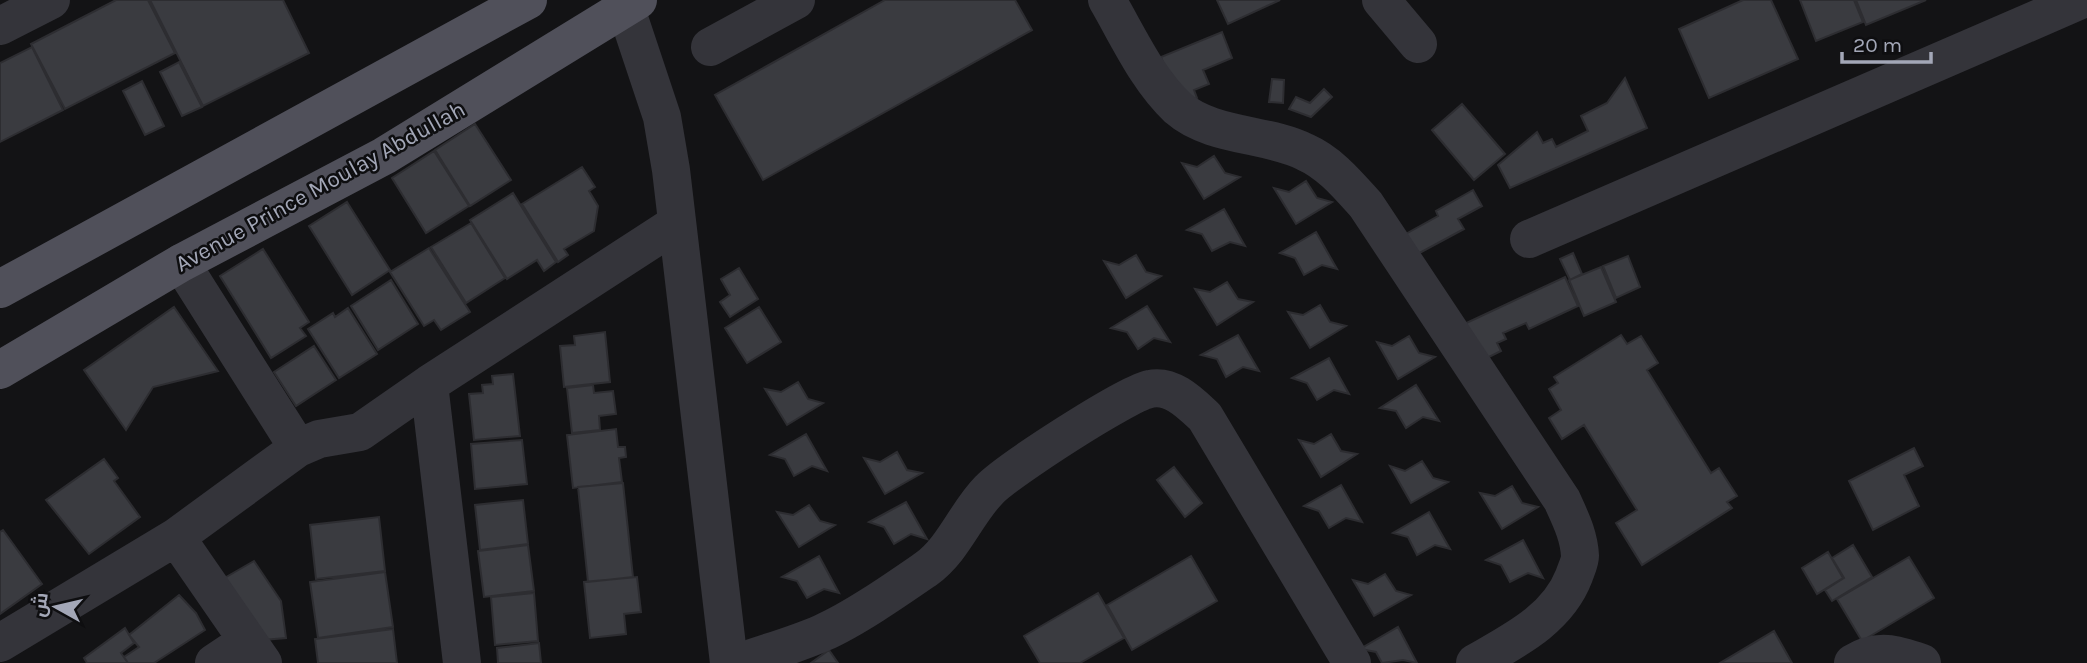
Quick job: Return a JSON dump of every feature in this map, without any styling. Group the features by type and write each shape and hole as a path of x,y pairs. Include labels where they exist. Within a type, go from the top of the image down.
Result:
{"main road":[{"path":"0,289 528,0"},
{"name":"Avenue Prince Moulay Abdullah","path":"3,361 181,262 384,156 629,2"}],"street":[{"path":"0,26 51,0"},
{"path":"710,47 796,0"},
{"path":"1107,0 1158,85 1180,110 1207,123 1305,151 1339,174 1366,205 1562,500 1576,529 1580,559 1571,583 1556,607 1529,631 1475,663"},
{"path":"1381,0 1418,44"},
{"path":"1529,239 2081,0"},
{"path":"629,2 662,117 729,663"},
{"path":"0,643 176,537 298,448 319,439 360,432 429,384 676,224"},
{"path":"181,262 298,448"},
{"path":"429,384 462,663"},
{"path":"737,663 823,633 929,567 959,532 988,490 1012,471 1130,397 1152,388 1170,391 1186,400 1205,417 1294,561 1352,663"},
{"path":"176,537 255,652 214,663"},
{"path":"1853,663 1874,653 1883,652 1922,663"}],"building":[{"path":"116,0 148,0 175,53 65,109 31,44"},
{"path":"150,0 283,0 309,53 203,106"},
{"path":"885,0 1015,0 1032,30 763,180 715,95"},
{"path":"1217,0 1280,0 1228,24"},
{"path":"1743,0 1771,0 1798,59 1709,98 1679,29"},
{"path":"1800,0 1854,0 1863,22 1816,41"},
{"path":"1856,0 1926,0 1866,25"},
{"path":"1222,32 1232,58 1203,70 1209,84 1194,90 1197,98 1180,105 1161,57"},
{"path":"32,47 63,110 0,142 0,63"},
{"path":"179,62 202,107 182,116 160,72"},
{"path":"1625,78 1647,128 1510,188 1498,165 1537,132 1543,143 1552,139 1556,147 1588,131 1581,116 1607,103"},
{"path":"1272,79 1284,80 1283,103 1269,102"},
{"path":"142,81 164,126 145,135 123,91"},
{"path":"1324,89 1332,97 1311,117 1289,109 1296,97 1310,103"},
{"path":"1462,104 1505,154 1474,180 1432,130"},
{"path":"475,124 511,180 470,206 435,150"},
{"path":"434,151 469,206 426,233 392,178"},
{"path":"1214,156 1225,173 1240,177 1204,199 1182,163 1197,167"},
{"path":"582,167 595,187 589,191 598,206 594,231 564,249 568,255 558,262 522,204"},
{"path":"1306,181 1317,198 1332,202 1296,224 1274,188 1289,192"},
{"path":"1473,190 1482,206 1458,219 1464,229 1414,256 1402,236 1438,216 1436,211"},
{"path":"513,193 556,262 544,271 537,260 507,279 470,220"},
{"path":"347,202 390,270 352,295 309,226"},
{"path":"1224,209 1245,246 1230,242 1212,251 1202,234 1187,230"},
{"path":"471,223 505,278 466,303 431,247"},
{"path":"1316,232 1337,269 1322,265 1304,275 1295,258 1280,253"},
{"path":"429,248 470,312 441,330 434,320 424,326 390,272"},
{"path":"263,249 309,322 300,328 306,336 271,358 220,276"},
{"path":"1573,253 1582,274 1570,280 1560,259"},
{"path":"1136,255 1146,272 1161,276 1126,298 1104,261 1119,265"},
{"path":"1628,256 1640,287 1616,298 1603,266"},
{"path":"1601,267 1616,302 1584,316 1569,280"},
{"path":"739,268 758,299 730,317 720,302 730,295 721,279"},
{"path":"1565,277 1578,306 1529,329 1526,323 1503,333 1506,339 1497,343 1501,351 1479,362 1462,325"},
{"path":"391,280 418,324 378,350 351,306"},
{"path":"1227,282 1238,299 1253,302 1217,325 1195,289 1210,292"},
{"path":"1320,305 1330,322 1346,326 1310,348 1288,312 1303,315"},
{"path":"1147,306 1170,342 1154,338 1138,349 1127,332 1111,328"},
{"path":"174,307 218,371 153,387 126,430 84,370"},
{"path":"759,307 781,342 747,363 725,328"},
{"path":"348,308 377,354 339,378 308,329 333,313 335,317"},
{"path":"605,332 610,382 564,387 560,346 575,345 574,336"},
{"path":"1238,335 1259,371 1243,367 1226,377 1217,359 1201,355"},
{"path":"1621,335 1627,344 1641,336 1658,363 1647,370 1711,473 1719,468 1737,496 1727,502 1732,508 1642,565 1616,523 1637,510 1584,425 1562,439 1549,418 1561,410 1549,389 1558,383 1554,377"},
{"path":"1409,336 1419,353 1435,357 1398,379 1377,342 1392,346"},
{"path":"314,346 336,380 296,406 274,372"},
{"path":"1329,358 1349,394 1334,390 1317,400 1307,383 1292,378"},
{"path":"513,374 520,436 474,440 469,394 483,393 482,385 493,384 492,376"},
{"path":"798,382 808,399 823,403 787,425 765,389 781,392"},
{"path":"593,385 594,393 613,391 616,414 599,416 600,430 572,433 567,388"},
{"path":"1416,385 1439,421 1423,417 1406,428 1396,411 1380,408"},
{"path":"616,429 618,447 625,447 626,457 619,458 622,482 573,488 567,435"},
{"path":"806,434 827,471 812,466 794,476 785,459 770,455"},
{"path":"1331,434 1341,451 1357,454 1321,477 1299,440 1314,444"},
{"path":"522,440 527,484 475,489 471,444"},
{"path":"1914,448 1923,466 1904,475 1919,506 1873,530 1849,481"},
{"path":"897,452 907,470 922,473 885,494 864,458 880,462"},
{"path":"104,459 118,478 114,481 140,517 89,554 46,500"},
{"path":"1422,461 1433,478 1448,482 1411,503 1390,466 1405,471"},
{"path":"1174,467 1202,503 1185,517 1157,480"},
{"path":"623,483 633,577 588,582 578,487"},
{"path":"1341,485 1362,522 1346,518 1329,528 1319,511 1304,506"},
{"path":"1512,486 1522,503 1538,507 1502,529 1480,493 1495,496"},
{"path":"523,500 528,544 480,550 475,505"},
{"path":"906,502 927,539 911,534 894,544 884,527 869,522"},
{"path":"809,505 820,521 835,525 799,547 777,512 793,515"},
{"path":"1429,512 1450,549 1435,545 1417,555 1408,537 1393,533"},
{"path":"379,517 385,571 316,579 310,525"},
{"path":"3,530 42,584 0,614 0,532"},
{"path":"1523,540 1543,578 1528,573 1510,582 1501,565 1486,560"},
{"path":"528,545 534,591 484,597 478,551"},
{"path":"1853,545 1872,577 1832,601 1825,590 1844,578 1832,558"},
{"path":"1828,552 1843,578 1817,594 1802,568"},
{"path":"819,556 839,593 824,589 807,598 797,581 782,577"},
{"path":"1191,556 1217,601 1132,650 1107,605"},
{"path":"1909,557 1934,598 1862,641 1837,599"},
{"path":"254,561 281,601 286,638 251,641 214,584"},
{"path":"385,572 393,627 318,638 310,582"},
{"path":"1385,574 1396,591 1411,595 1374,616 1353,580 1368,584"},
{"path":"637,577 641,612 624,614 626,634 590,638 584,582"},
{"path":"534,593 538,641 495,645 491,597"},
{"path":"1098,593 1124,638 1080,663 1040,663 1024,636"},
{"path":"179,595 196,613 205,630 154,663 128,663 124,657 139,647 129,635"},
{"path":"1398,627 1417,663 1403,660 1382,663 1376,652 1360,649"},
{"path":"125,628 134,643 121,653 128,663 87,663 84,658"},
{"path":"393,629 397,663 318,663 315,639"},
{"path":"1774,631 1792,663 1720,663"},
{"path":"539,643 541,663 498,663 497,648"},
{"path":"829,650 838,663 811,663"}]}
